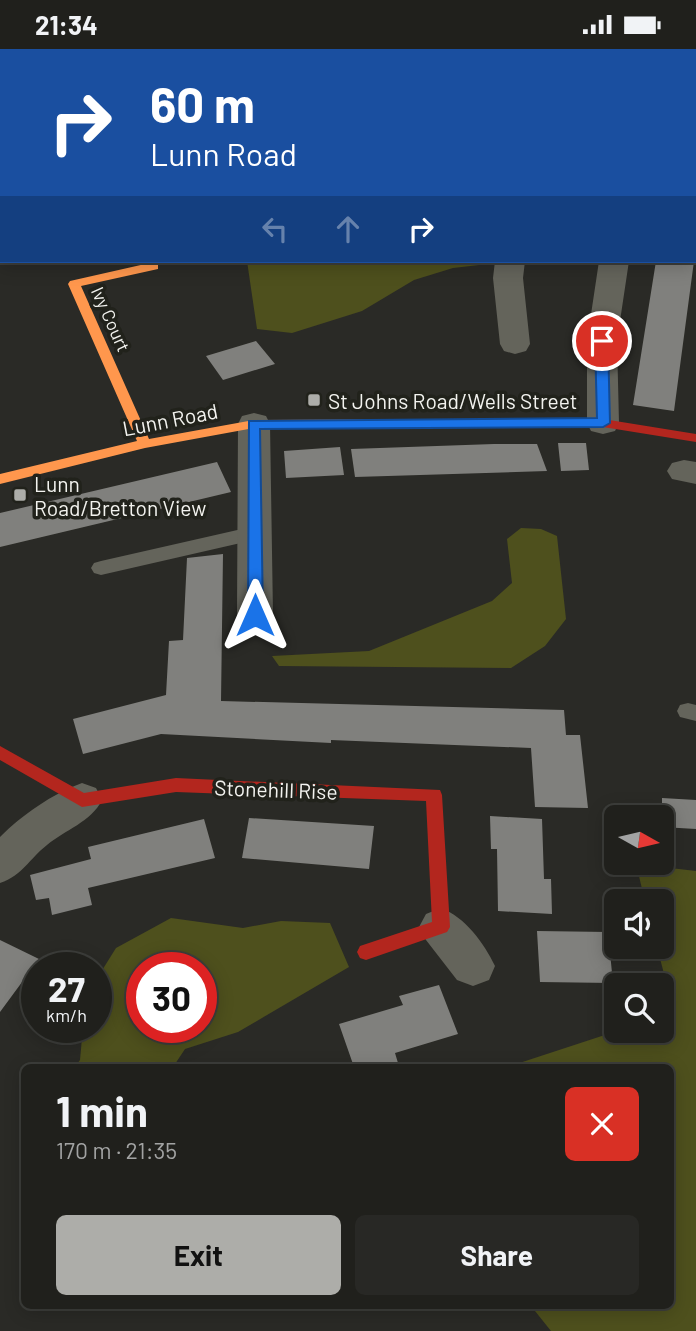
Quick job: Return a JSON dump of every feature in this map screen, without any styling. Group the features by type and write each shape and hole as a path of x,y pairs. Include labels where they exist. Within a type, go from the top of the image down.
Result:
{"street":[{"path":"510,263 508,278 515,344"},
{"path":"603,423 602,341 614,263"},
{"name":"Ivy Court","path":"145,444 74,284 154,266"},
{"name":"Lunn Road","path":"0,479 145,444 254,424 603,423 696,438"},
{"path":"254,424 255,615"},
{"path":"0,752 82,800 31,833 0,865"},
{"name":"Stonehill Rise","path":"82,800 176,785 434,795 441,926"},
{"path":"366,951 441,926 473,966"}],"lane":[{"path":"101,568 256,533"}],"shaded area":[{"path":"247,263 489,263 453,268 414,280 362,311 292,333 257,329"},
{"path":"521,528 541,529 557,536 566,619 545,646 511,668 279,666 272,656 369,651 492,601 512,583 507,539"},
{"path":"674,868 696,871 696,1331 551,1331 533,1309 674,1309 674,1064 516,1064 604,1035 604,1043 674,1043 674,973 664,973 660,959 674,959 674,889 642,889 639,875 674,875"},
{"path":"171,918 243,928 281,921 330,923 349,967 238,1032 217,1039 217,952 126,952 126,1043 204,1043 185,1049 175,1064 77,1064 82,1043 112,1043 112,954 116,948"}],"building":[{"path":"656,263 694,263 674,411 633,405"},
{"path":"256,341 275,364 223,380 206,356"},
{"path":"558,443 586,443 589,470 561,471"},
{"path":"537,444 547,471 355,477 351,449"},
{"path":"340,447 344,475 286,478 284,451"},
{"path":"217,462 231,492 0,547 0,513"},
{"path":"223,554 221,701 564,710 566,735 580,735 588,808 535,807 531,748 331,740 331,743 161,734 83,754 73,719 166,695 169,641 183,640 187,558"},
{"path":"662,798 696,800 696,829 674,828 674,805 662,805"},
{"path":"490,816 542,819 544,879 551,879 552,914 498,911 497,849 491,849"},
{"path":"249,818 374,826 369,869 242,858"},
{"path":"204,819 215,858 88,888 92,905 52,915 49,898 36,900 30,875 91,859 88,847"},
{"path":"537,931 604,932 604,959 611,959 612,973 604,973 604,983 540,982"},
{"path":"0,940 25,952 21,952 21,983 0,1012"},
{"path":"439,985 458,1034 395,1053 398,1063 353,1064 339,1024 403,1005 399,996"}],"traffic: slow":[{"path":"145,444 74,284 154,266"},
{"path":"0,479 145,444 254,424 470,423"}],"traffic: jam":[{"path":"470,423 603,423 696,438"},
{"path":"0,752 82,800 176,785 434,795 441,927 366,952"}],"place":[{"name":"St Johns Road/Wells Street","path":"314,400"},
{"name":"Lunn Road/Bretton View","path":"20,495"}],"route":[{"path":"255,615 254,424 603,423 602,341"}]}
